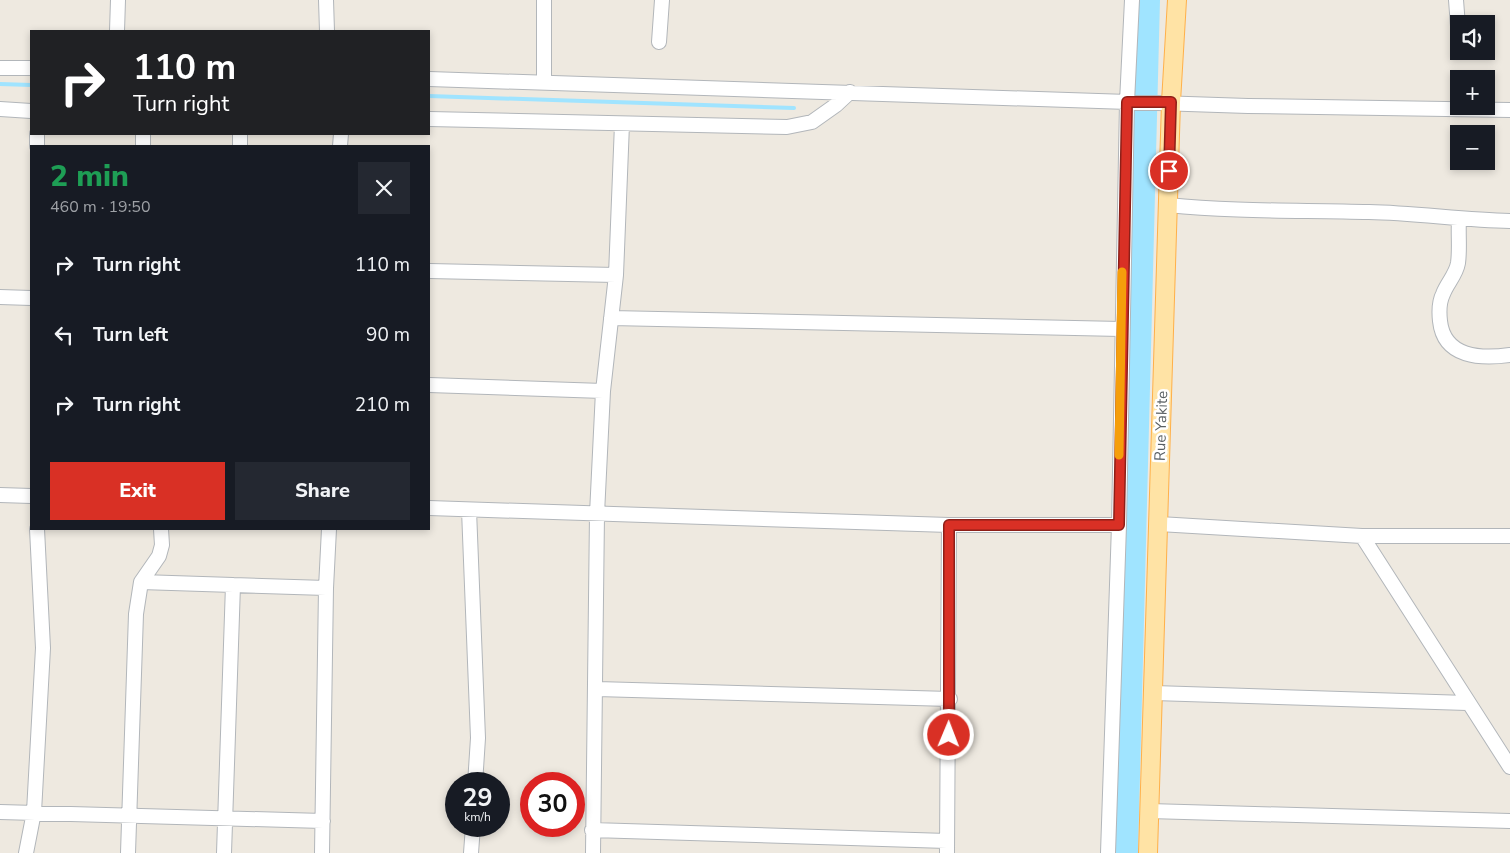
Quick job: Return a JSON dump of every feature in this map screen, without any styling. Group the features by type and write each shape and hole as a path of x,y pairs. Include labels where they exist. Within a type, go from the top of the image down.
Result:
{"main road":[{"name":"Rue Yakite","path":"1148,853 1171,102 1176,0"}],"street":[{"path":"117,30 118,0"},
{"path":"326,0 327,30"},
{"path":"544,0 544,82"},
{"path":"659,42 662,0"},
{"path":"1108,853 1119,525 1121,329 1127,102 1132,0"},
{"path":"1456,0 1457,15"},
{"path":"0,68 30,68"},
{"path":"430,79 1258,106 1510,110"},
{"path":"430,119 787,127 812,122 836,105 850,92"},
{"path":"0,109 30,111"},
{"path":"594,853 592,830 597,689 597,514 603,391 616,275 622,124"},
{"path":"1168,205 1214,210 1372,212 1459,220 1510,221"},
{"path":"1459,220 1458,261 1455,273 1443,294 1440,306 1441,330 1446,340 1466,354 1489,358 1510,355"},
{"path":"430,271 616,275"},
{"path":"0,298 30,298"},
{"path":"611,318 1121,329"},
{"path":"430,385 603,391"},
{"path":"0,495 30,496"},
{"path":"430,508 949,525 1119,525"},
{"path":"469,510 478,738 476,772"},
{"path":"1159,524 1362,536 1510,536"},
{"path":"592,830 947,847 950,699 949,525"},
{"path":"26,853 34,812 43,648 37,530"},
{"path":"128,853 136,614 141,582 159,556 162,545 161,530"},
{"path":"322,853 326,588 329,530"},
{"path":"1362,536 1467,703 1510,767"},
{"path":"141,582 326,588"},
{"path":"224,853 233,585"},
{"path":"597,689 950,699"},
{"path":"1154,692 1467,703"},
{"path":"1149,811 1510,821"},
{"path":"0,812 323,821"},
{"path":"471,853 472,837"}],"waterway":[{"path":"1126,853 1148,0"},
{"path":"0,84 30,85"},
{"path":"430,96 794,108"}],"slow traffic":[{"path":"1119,455 1122,272"}],"route":[{"path":"949,735 949,525 1119,525 1121,329 1127,102 1171,102 1169,171"}]}
